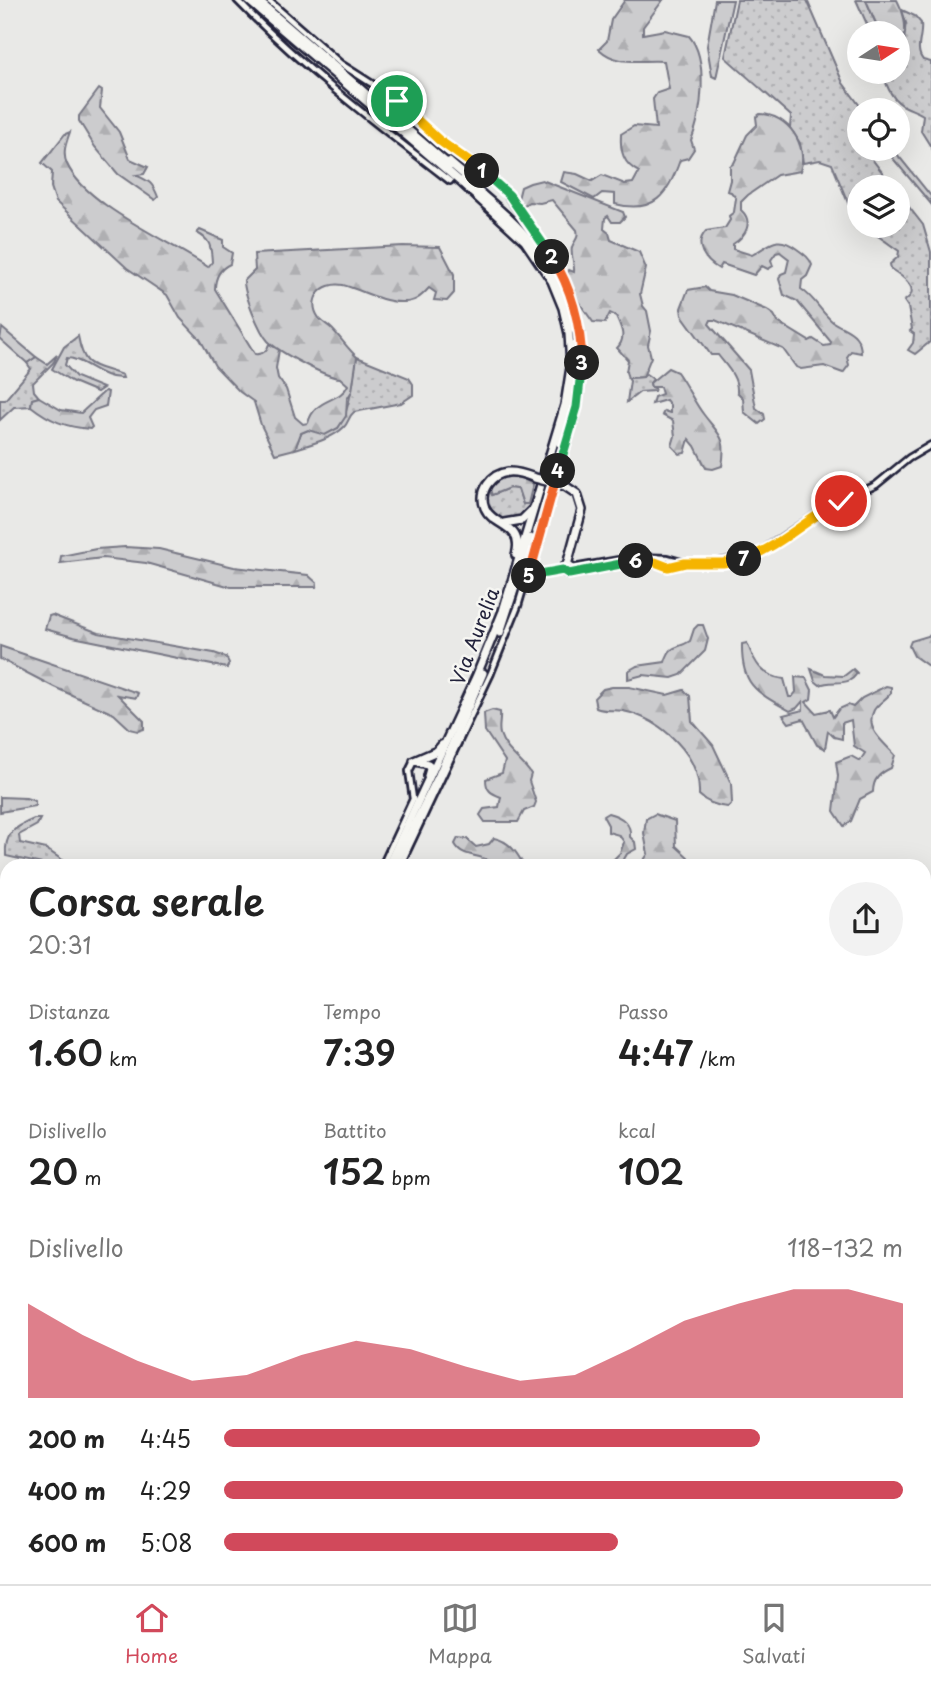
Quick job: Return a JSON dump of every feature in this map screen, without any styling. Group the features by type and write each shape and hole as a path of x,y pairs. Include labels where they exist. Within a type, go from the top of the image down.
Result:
{"highway":[{"name":"Via Aurelia","path":"248,0 507,223 537,255 556,289 568,327 571,362 565,405 503,611 477,677 391,859"},
{"name":"Via Aurelia","path":"258,0 521,230 548,262 561,286 569,307 574,336 576,365 570,408 504,623 439,775 397,859"},
{"path":"420,141 440,154 543,245"},
{"path":"450,180 478,198"},
{"path":"518,548 512,531 492,518 484,507 483,495 487,484 507,472 565,486 578,494 582,506 569,569"},
{"path":"503,523 522,520 535,506"},
{"path":"477,677 518,548 535,506"},
{"path":"414,761 439,750 458,717"},
{"path":"414,761 425,762 430,769 419,802"}],"street":[{"path":"237,0 287,49 403,146 450,180"},
{"path":"268,0 349,71 388,94 440,141 493,179 513,201 560,271 571,297 580,335 581,372 577,407 527,576 496,663 403,859"},
{"path":"527,576 636,557 663,561 667,558 671,563 727,562 762,552 823,510 876,485 931,445"},
{"path":"385,859 413,799 409,768 414,761"}],"green space":[{"path":"625,0 663,0 643,27 643,34 665,30 689,36 699,58 701,72 698,117 691,140 694,149 688,158 680,160 670,183 658,199 640,206 615,204 615,194 602,193 594,199 561,182 564,172 592,181 602,175 625,184 633,183 639,172 629,165 624,156 621,134 634,126 656,128 653,99 657,93 669,89 664,61 622,60 606,55 599,49 607,41 611,20"},
{"path":"715,0 733,0 716,78 712,76 707,46"},
{"path":"737,0 807,0 843,83 854,98 847,98 847,161 873,161 884,175 847,175 847,200 832,164 820,160 803,163 800,143 790,128 791,116 725,57"},
{"path":"856,0 866,0 875,21 866,21"},
{"path":"866,0 897,0 904,21 875,21"},
{"path":"902,10 915,16 921,23 920,56 931,62 931,147 921,131 923,115 910,109 910,98 894,98 887,84 910,84 910,21 905,21"},
{"path":"99,89 102,91 100,108 119,132 130,159 148,167 144,174 136,175 152,185 158,197 155,200 118,174 95,147 79,121 79,116"},
{"path":"760,114 779,119 794,133 801,152 800,171 777,175 741,202 741,210 748,224 742,237 733,244 733,249 752,255 779,241 790,244 804,254 812,265 802,280 801,289 833,322 854,335 861,353 851,351 847,357 849,365 843,373 824,366 801,369 796,367 783,349 711,320 709,324 749,370 756,408 764,414 765,419 759,424 744,412 743,398 737,392 731,372 718,355 711,355 682,315 681,308 688,290 705,287 709,291 732,295 767,310 778,322 809,341 813,339 824,346 830,345 831,342 797,301 784,295 779,279 781,274 786,272 789,259 780,252 771,260 773,266 768,269 762,266 754,275 722,264 719,269 709,262 702,252 702,236 706,231 725,228 730,220 729,216 734,212 736,198 727,191 730,166 747,135 757,125 756,117"},
{"path":"70,132 65,152 67,164 91,194 110,208 208,267 212,262 209,244 197,233 200,230 223,240 223,247 232,253 230,264 218,274 215,289 255,354 264,352 269,344 279,350 276,368 278,378 286,389 295,417 303,424 308,423 316,409 339,395 348,385 340,378 314,369 292,357 264,336 246,294 244,281 255,270 254,254 403,246 440,247 454,274 454,293 447,301 434,300 436,293 429,288 417,299 401,302 379,298 343,285 329,286 318,293 315,311 357,357 352,391 347,399 346,416 338,428 325,435 308,430 301,433 295,449 275,454 261,425 254,402 240,392 215,366 200,339 180,318 167,295 127,268 56,202 51,187 52,172 42,163 65,134"},
{"path":"895,161 903,161 931,196 931,204 910,179 910,175 907,175"},
{"path":"542,180 623,212 625,217 620,222 612,222 608,216 605,218 604,229 611,240 639,252 646,268 640,294 651,331 648,345 651,357 643,377 628,378 628,360 617,348 622,336 616,316 610,313 605,323 593,322 578,301 567,274 569,270 574,272 572,247 577,230 552,200 529,202 521,207 518,199 521,187"},
{"path":"910,208 923,225 931,252 931,341 915,354 908,350 913,343 914,334 910,331 912,329 908,307 904,301 912,292 911,288 905,279 891,269 890,264 898,257 899,251 881,238 910,238"},
{"path":"2,328 36,357 27,363 0,339"},
{"path":"78,336 83,354 91,364 122,375 123,378 108,376 80,361 67,358 65,365 76,377 103,388 97,392 52,369 64,347"},
{"path":"57,355 54,362 33,383 34,391 39,397 32,399 31,406 14,407 0,420 0,400 5,400 31,369 27,363 36,357 47,364"},
{"path":"357,357 409,378 413,384 413,395 401,403 354,412 344,427 334,435 295,449 301,433 338,428 348,404"},
{"path":"668,368 677,372 721,438 724,449 722,466 706,468 689,439 685,453 680,454 672,446 675,436 673,421 662,415 664,411 670,413 670,405 666,400 652,404 654,397 662,394 660,387 651,387 650,383"},
{"path":"646,374 653,379 650,383 651,387 655,388 654,391 640,392 627,402 630,381 628,378 643,377"},
{"path":"105,391 108,392 106,406 94,410 88,418 92,427 90,429 59,422 31,406 32,399 39,397 61,410 81,413"},
{"path":"505,476 522,478 533,484 528,504 523,504 518,489 509,488 492,495 489,487 494,481"},
{"path":"522,478 538,482 527,514 508,522 497,517 487,504 489,487 492,495 509,488 518,489 523,504 532,482"},
{"path":"125,547 159,549 234,567 308,575 317,583 316,587 231,587 146,563 103,558 60,563 61,556"},
{"path":"49,616 99,633 214,653 226,657 229,663 227,668 73,637 45,629"},
{"path":"698,625 703,625 708,639 705,651 681,675 672,678 643,675 628,679 628,671 637,666 665,662 672,649 690,641"},
{"path":"931,635 931,668 914,656 909,646 911,641"},
{"path":"747,643 764,672 784,679 789,697 796,692 795,677 806,678 812,690 811,699 806,702 816,713 830,710 833,717 839,709 848,705 853,707 862,698 886,686 891,687 891,693 874,710 872,724 873,730 895,755 891,768 878,777 873,792 860,799 851,821 844,826 834,811 838,776 836,762 851,756 860,761 865,753 854,746 851,720 842,723 842,739 834,737 828,731 825,749 817,745 803,719 789,723 783,715 803,710 803,701 790,711 753,686 744,669 742,658 742,644"},
{"path":"0,646 138,693 136,698 118,695 144,721 144,729 130,729 114,714 0,659"},
{"path":"811,669 825,675 844,676 853,669 857,673 854,678 845,682 820,685 815,681"},
{"path":"629,687 667,695 684,690 690,696 692,721 713,745 731,783 732,803 728,807 712,804 699,795 698,780 686,753 664,731 637,715 596,708 594,698 603,689"},
{"path":"492,710 500,712 499,731 502,740 531,774 529,781 536,802 534,807 524,811 518,822 485,822 480,815 484,809 499,807 501,797 490,791 486,783 486,779 502,773 505,761 485,731 484,713"},
{"path":"0,797 26,798 35,801 35,806 0,812"},
{"path":"608,813 617,816 629,828 636,849 624,859 614,859 620,853 624,842 619,835 608,832 603,816"},
{"path":"655,814 675,821 676,846 688,859 645,859 648,854 644,833 646,819"},
{"path":"40,819 37,825 19,835 20,843 46,849 61,859 20,859 6,856 9,836 21,825"},
{"path":"458,838 467,839 476,847 489,844 494,838 499,839 512,848 520,859 485,859 463,852 455,844"}],"route":[{"path":"397,101 440,141 493,179 509,195 556,264 568,287 574,308 581,346 577,407 527,576 563,570 569,574 637,561 661,563 668,567 685,563 723,563 737,560 766,550 815,515 841,501"}]}
